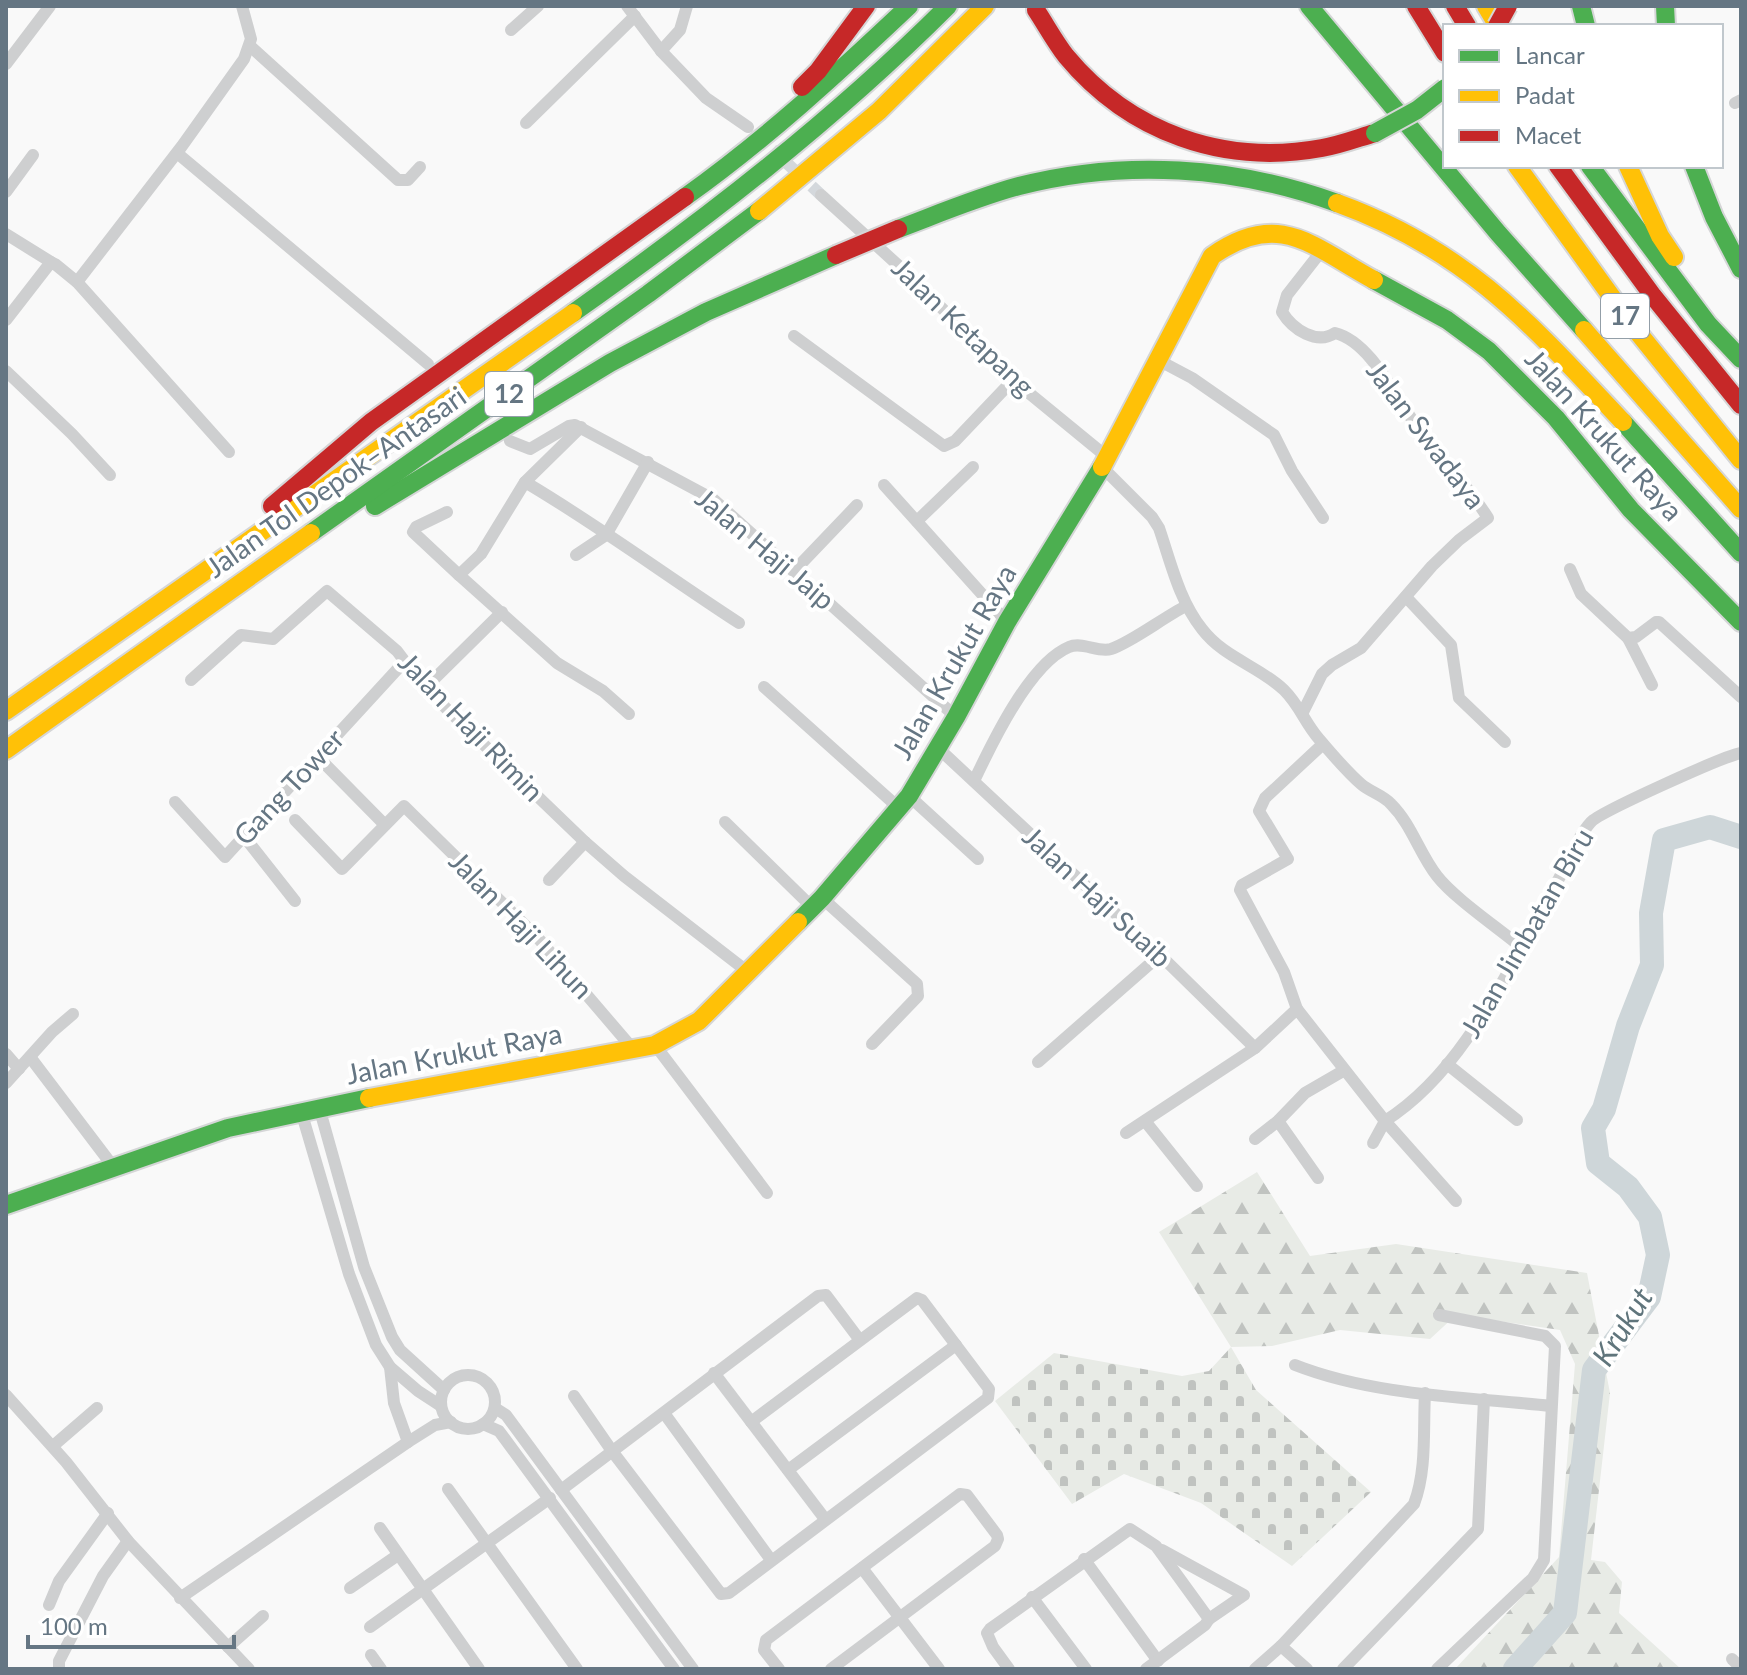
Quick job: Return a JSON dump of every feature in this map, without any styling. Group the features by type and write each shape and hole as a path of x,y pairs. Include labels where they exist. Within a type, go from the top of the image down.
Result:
{"main road":[{"path":"723,170 818,71 866,6"},
{"path":"170,593 371,422 723,170 817,93 909,6"},
{"name":"Jalan Tol Depok–Antasari","path":"6,711 170,593 703,222 824,124 909,47 948,6"},
{"name":"Jalan Tol Depok–Antasari","path":"6,750 722,242 843,145 932,63 985,6"},
{"path":"932,63 1001,6"},
{"path":"1309,6 1443,167"},
{"path":"1416,6 1443,50"},
{"path":"1455,6 1466,24"},
{"path":"1486,6 1497,24"},
{"path":"1499,24 1508,6"},
{"path":"1036,10 1050,37 1070,64 1122,111 1151,128 1188,143 1232,153 1277,156 1338,147 1375,133 1417,110 1443,90"},
{"path":"1444,168 1741,509"},
{"name":"17","path":"1518,168 1632,325 1741,460"},
{"name":"17","path":"1559,168 1653,296 1741,405"},
{"path":"1591,168 1708,324 1741,359"},
{"path":"1629,168 1660,236 1685,275 1741,348"},
{"path":"1695,168 1714,217 1741,269"},
{"path":"205,608 610,363 706,312 898,229 974,200 1056,178 1127,169 1199,171 1274,185 1338,203 1400,231 1459,265 1496,293 1553,345 1741,553"},
{"name":"Jalan Krukut Raya","path":"6,1205 228,1128 310,1109 655,1045 699,1021 817,902 909,803 1007,622 1106,466 1162,362 1212,256 1238,238 1266,231 1293,235 1447,320 1489,351 1556,418 1631,510 1741,622"}],"street":[{"path":"6,64 50,6"},
{"path":"77,282 177,153 244,59 250,46 250,35 242,6"},
{"path":"511,30 538,6"},
{"path":"661,51 680,30 687,6"},
{"path":"526,123 631,11 661,51 706,98 748,127"},
{"path":"250,46 398,180 408,180 420,167"},
{"path":"177,153 428,364"},
{"path":"6,192 33,155"},
{"name":"Jalan Ketapang","path":"821,195 910,276 1013,380 1106,466 1159,528 1186,606 1204,632 1231,656 1263,672 1303,712 1308,727 1362,785 1389,801 1407,821 1422,857 1440,880 1521,947"},
{"path":"6,234 77,282 229,452"},
{"name":"Jalan Swadaya","path":"1303,712 1322,674 1361,648 1459,540 1488,518 1467,485 1415,423 1383,372 1345,336 1335,333 1317,340 1287,321 1282,312 1287,295 1323,249"},
{"path":"6,320 51,262"},
{"path":"794,336 944,446 955,441 1013,380"},
{"path":"1162,362 1192,378 1274,435 1292,471 1323,518"},
{"path":"6,371 110,475"},
{"path":"510,441 530,449 572,425 581,427"},
{"path":"459,575 481,554 525,482 581,427"},
{"name":"Jalan Haji Jaip","path":"581,427 713,499 956,717"},
{"path":"576,555 606,535 648,462"},
{"path":"917,521 973,467"},
{"path":"525,482 574,511 739,623"},
{"path":"884,485 1007,622"},
{"path":"794,571 857,505"},
{"path":"447,512 416,527 413,532 557,663 603,691 629,714"},
{"path":"1570,569 1581,594 1628,638 1652,685"},
{"name":"Jalan Haji Rimin","path":"191,680 241,635 273,639 327,591 397,651 425,688 585,842 748,972"},
{"path":"1406,597 1451,645 1459,698 1505,742"},
{"path":"973,780 1029,683 1049,660 1067,647 1076,645 1109,650 1186,606"},
{"path":"425,688 502,612"},
{"path":"1628,638 1636,637 1656,622 1663,624 1741,697"},
{"name":"Gang Tower","path":"175,802 225,857 404,662"},
{"path":"764,687 892,799 909,803 942,826 978,859"},
{"path":"1323,744 1265,798 1259,811 1288,859 1242,885 1240,890 1284,972 1297,1009 1343,1071 1456,1201"},
{"name":"Jalan Haji Suaib","path":"938,748 1255,1048"},
{"name":"Jalan Jimbatan Biru","path":"1385,1121 1405,1109 1447,1064 1502,984 1592,820 1741,753"},
{"path":"295,820 342,869 385,825 318,757"},
{"name":"Jalan Haji Lihun","path":"385,825 404,806 538,938 633,1049"},
{"path":"725,822 917,984 918,996 872,1044"},
{"path":"243,835 295,901"},
{"path":"549,880 585,842"},
{"path":"1038,1062 1160,955"},
{"path":"1126,1133 1255,1048 1297,1009"},
{"path":"6,1083 52,1032 73,1014"},
{"path":"655,1045 767,1193"},
{"path":"6,1054 19,1069"},
{"path":"30,1057 115,1169"},
{"path":"1447,1064 1517,1120"},
{"path":"1255,1139 1305,1093 1343,1071"},
{"path":"310,1109 364,1267 392,1337 400,1350 444,1390"},
{"path":"310,1109 349,1274 387,1363 394,1403 408,1442"},
{"path":"1145,1121 1197,1186"},
{"path":"1278,1121 1318,1178"},
{"path":"1373,1143 1385,1121"},
{"path":"561,1490 818,1296 826,1295 859,1339"},
{"path":"574,1396 721,1594 729,1593 988,1398 988,1384 922,1300 917,1298 751,1422"},
{"path":"1437,1669 1533,1578 1544,1560 1555,1346 1549,1338 1439,1315"},
{"path":"788,1470 956,1345"},
{"path":"387,1363 400,1350"},
{"path":"180,1598 435,1425 445,1413 444,1390 454,1378 477,1376 484,1380 494,1392 495,1408 483,1424 470,1429 445,1413 387,1363"},
{"path":"1295,1365 1330,1379 1551,1406"},
{"path":"714,1373 825,1519"},
{"path":"1255,1669 1281,1646 1414,1504 1421,1472 1425,1393"},
{"path":"6,1395 53,1446 128,1541 249,1669"},
{"path":"1343,1669 1478,1529 1484,1399"},
{"path":"53,1446 97,1408"},
{"path":"495,1408 506,1415 693,1669"},
{"path":"664,1413 771,1560"},
{"path":"483,1424 499,1431 674,1669"},
{"path":"448,1489 577,1669"},
{"path":"779,1669 764,1650 766,1640 960,1494 967,1495 998,1539 995,1546 831,1669"},
{"path":"370,1627 550,1498"},
{"path":"49,1605 59,1581 108,1513"},
{"path":"380,1528 479,1669"},
{"path":"1009,1669 987,1633 1084,1559 1130,1529 1244,1595 1146,1669"},
{"path":"59,1669 59,1661 103,1576 128,1541"},
{"path":"1156,1546 1209,1619"},
{"path":"350,1588 398,1555"},
{"path":"1084,1559 1158,1661"},
{"path":"862,1568 938,1669"},
{"path":"1032,1597 1086,1669"},
{"path":"637,1619 649,1610"},
{"path":"228,1647 263,1616"},
{"path":"1281,1646 1307,1669"},
{"path":"371,1655 381,1669"}],"green space":[{"path":"1257,1172 1310,1256 1396,1244 1587,1273 1610,1393 1591,1560 1605,1562 1622,1582 1619,1613 1681,1669 1455,1669 1559,1557 1575,1364 1560,1330 1456,1315 1430,1339 1340,1330 1272,1346 1231,1347 1159,1232"},
{"path":"1231,1347 1256,1390 1371,1492 1292,1566 1201,1503 1124,1474 1072,1504 995,1401 1054,1353 1182,1376 1209,1371"}],"waterway":[{"name":"Krukut","path":"1515,1669 1565,1613 1594,1370 1649,1297 1658,1255 1650,1217 1628,1187 1598,1163 1593,1128 1604,1109 1628,1026 1652,965 1651,913 1664,840 1710,827 1741,837"}],"tunnel":[{"path":"759,137 821,195"}],"traffic: fast":[{"path":"685,197 800,106 909,6"},
{"path":"573,313 672,242 814,129 948,6"},
{"path":"1309,6 1443,167"},
{"path":"1581,6 1586,24"},
{"path":"1665,6 1666,24"},
{"path":"1375,133 1417,110 1443,90"},
{"path":"1444,168 1584,330"},
{"path":"1591,168 1708,324 1741,359"},
{"path":"1695,168 1714,217 1741,269"},
{"path":"898,229 1019,186 1099,172 1179,170 1219,174 1259,181 1337,203"},
{"path":"311,533 648,294 759,211"},
{"path":"375,506 610,363 706,312 836,255"},
{"path":"1374,280 1447,320 1489,351 1556,418 1631,510 1741,622"},
{"path":"1623,422 1741,553"},
{"path":"798,922 909,796 1007,622 1102,467"},
{"path":"6,1205 228,1128 369,1098"}],"traffic: slow":[{"path":"759,211 879,111 985,6"},
{"path":"1486,6 1497,24"},
{"path":"1518,168 1632,325 1741,460"},
{"path":"1629,168 1660,236 1674,257"},
{"path":"1337,203 1424,243 1461,267 1527,322 1623,422"},
{"path":"1102,467 1212,256 1236,242 1257,235 1276,234 1313,245 1374,280"},
{"path":"6,711 573,313"},
{"path":"1584,330 1741,509"},
{"path":"6,750 311,533"},
{"path":"369,1098 655,1045 699,1021 798,922"}],"traffic: jam":[{"path":"802,87 818,71 866,6"},
{"path":"1416,6 1443,50"},
{"path":"1455,6 1466,24"},
{"path":"1498,24 1508,6"},
{"path":"1036,10 1066,56 1091,83 1149,124 1181,138 1250,152 1285,152 1329,147 1375,133"},
{"path":"1559,168 1653,296 1741,405"},
{"path":"272,506 371,422 685,197"},
{"path":"836,255 898,229"}]}
